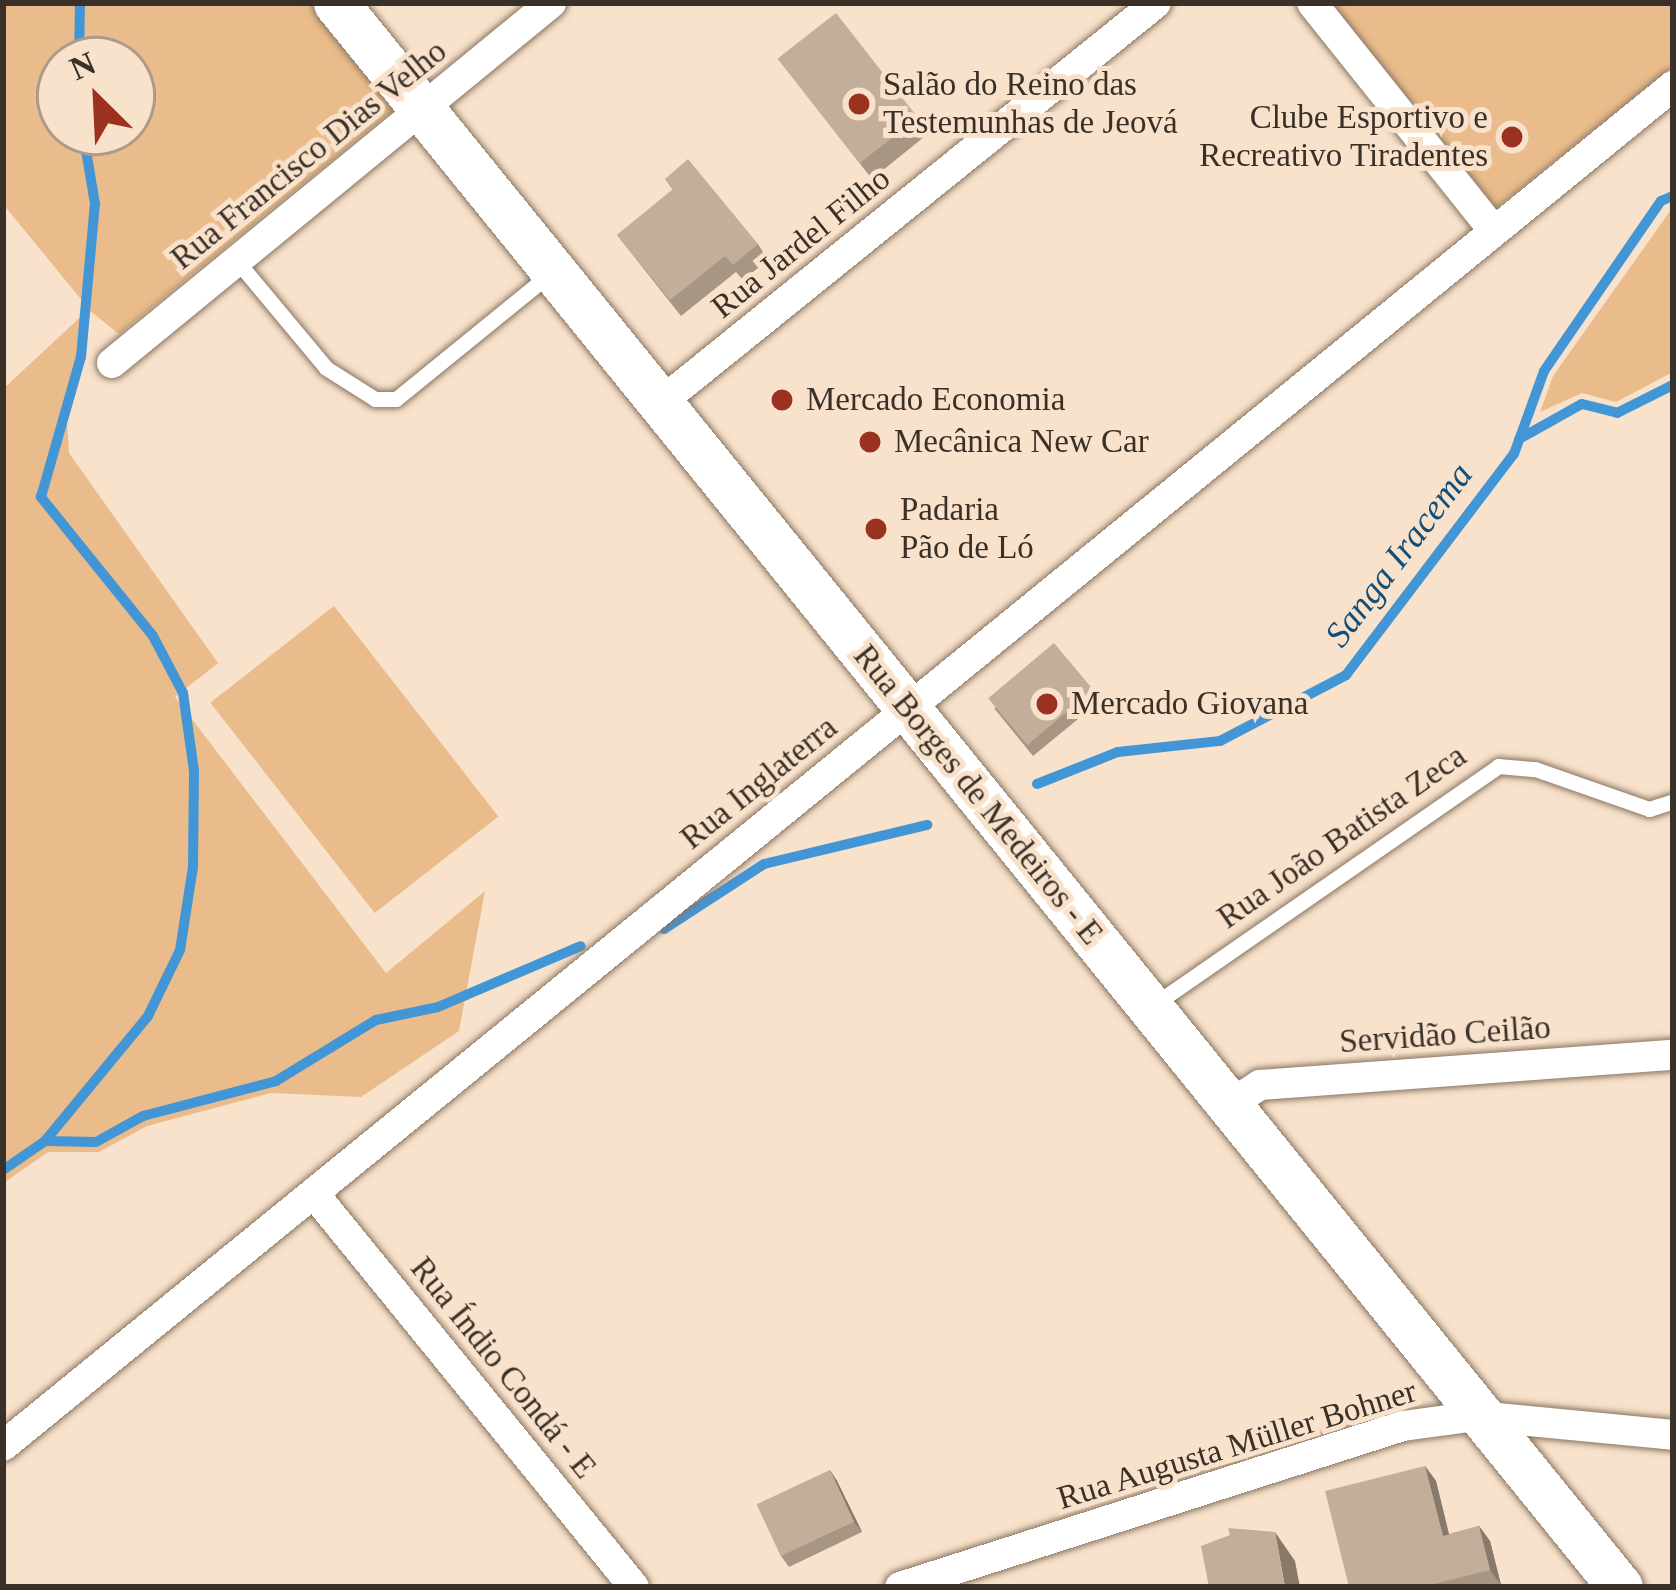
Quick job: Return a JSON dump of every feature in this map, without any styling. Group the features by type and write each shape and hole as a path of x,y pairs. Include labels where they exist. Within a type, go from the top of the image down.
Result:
{"street":[{"name":"Rua Borges de Medeiros - E","path":"337,3 1619,1587"},
{"name":"Rua Francisco Dias Velho","path":"112,363 551,3"},
{"name":"Rua Jardel Filho","path":"660,403 1156,3"},
{"path":"1312,3 1493,230"},
{"name":"Rua Inglaterra","path":"3,1446 1673,86"},
{"name":"Servidão Ceilão","path":"1229,1106 1261,1084 1673,1055"},
{"name":"Rua Índio Condá - E","path":"315,1195 634,1587"},
{"name":"Rua Augusta Müller Bohner","path":"900,1587 1403,1426 1477,1417 1673,1435"}],"lane":[{"path":"237,261 326,368 375,399 396,399 554,271"},
{"name":"Rua João Batista Zeca","path":"1150,1007 1498,766 1535,770 1649,809 1673,801"}],"shaded area":[{"path":"3,3 313,3 397,107 119,334 89,310 66,407 69,453 218,663 175,697 386,973 485,891 459,1031 361,1097 271,1093 147,1126 99,1152 48,1152 5,1182 3,389 89,309 3,204"},
{"name":"Clube Esportivo e Recreativo Tiradentes","path":"1332,3 1673,3 1673,66 1496,208"},
{"path":"1673,207 1673,372 1616,402 1582,393 1540,412 1553,376"},
{"path":"334,606 498,816 375,913 210,703"}],"building":[{"name":"Salão do Reino das Testemunhas de Jeová","path":"836,13 918,118 860,163 778,59"},
{"path":"688,159 758,244 733,265 725,256 670,300 617,235 673,189 665,179"},
{"name":"Mercado Giovana","path":"1054,643 1093,690 1027,745 988,698"},
{"path":"1425,1466 1443,1536 1479,1526 1490,1570 1422,1587 1349,1587 1325,1491"},
{"path":"830,1470 854,1522 781,1556 757,1504"},
{"path":"1228,1528 1275,1532 1285,1587 1209,1587 1201,1546 1230,1535"}],"waterway":[{"path":"79,36 80,3"},
{"path":"3,1170 45,1141 148,1016 180,950 193,867 194,771 183,693 153,636 41,497 81,357 95,204 87,156"},
{"name":"Sanga Iracema","path":"1037,784 1118,752 1220,741 1346,675 1514,454 1544,371 1661,201 1673,196"},
{"path":"1519,439 1582,404 1617,413 1673,385"},
{"name":"Sanga Iracema","path":"664,929 764,864 927,825"},
{"name":"Sanga Iracema","path":"45,1141 96,1142 143,1116 276,1081 376,1020 438,1007 581,946"}],"place":[{"name":"Salão do Reino das Testemunhas de Jeová","path":"859,104"},
{"name":"Clube Esportivo e Recreativo Tiradentes","path":"1512,137"},
{"name":"Mercado Economia","path":"782,400"},
{"name":"Mecânica New Car","path":"870,442"},
{"name":"Padaria Pão de Ló","path":"876,529"},
{"name":"Mercado Giovana","path":"1047,704"}]}
